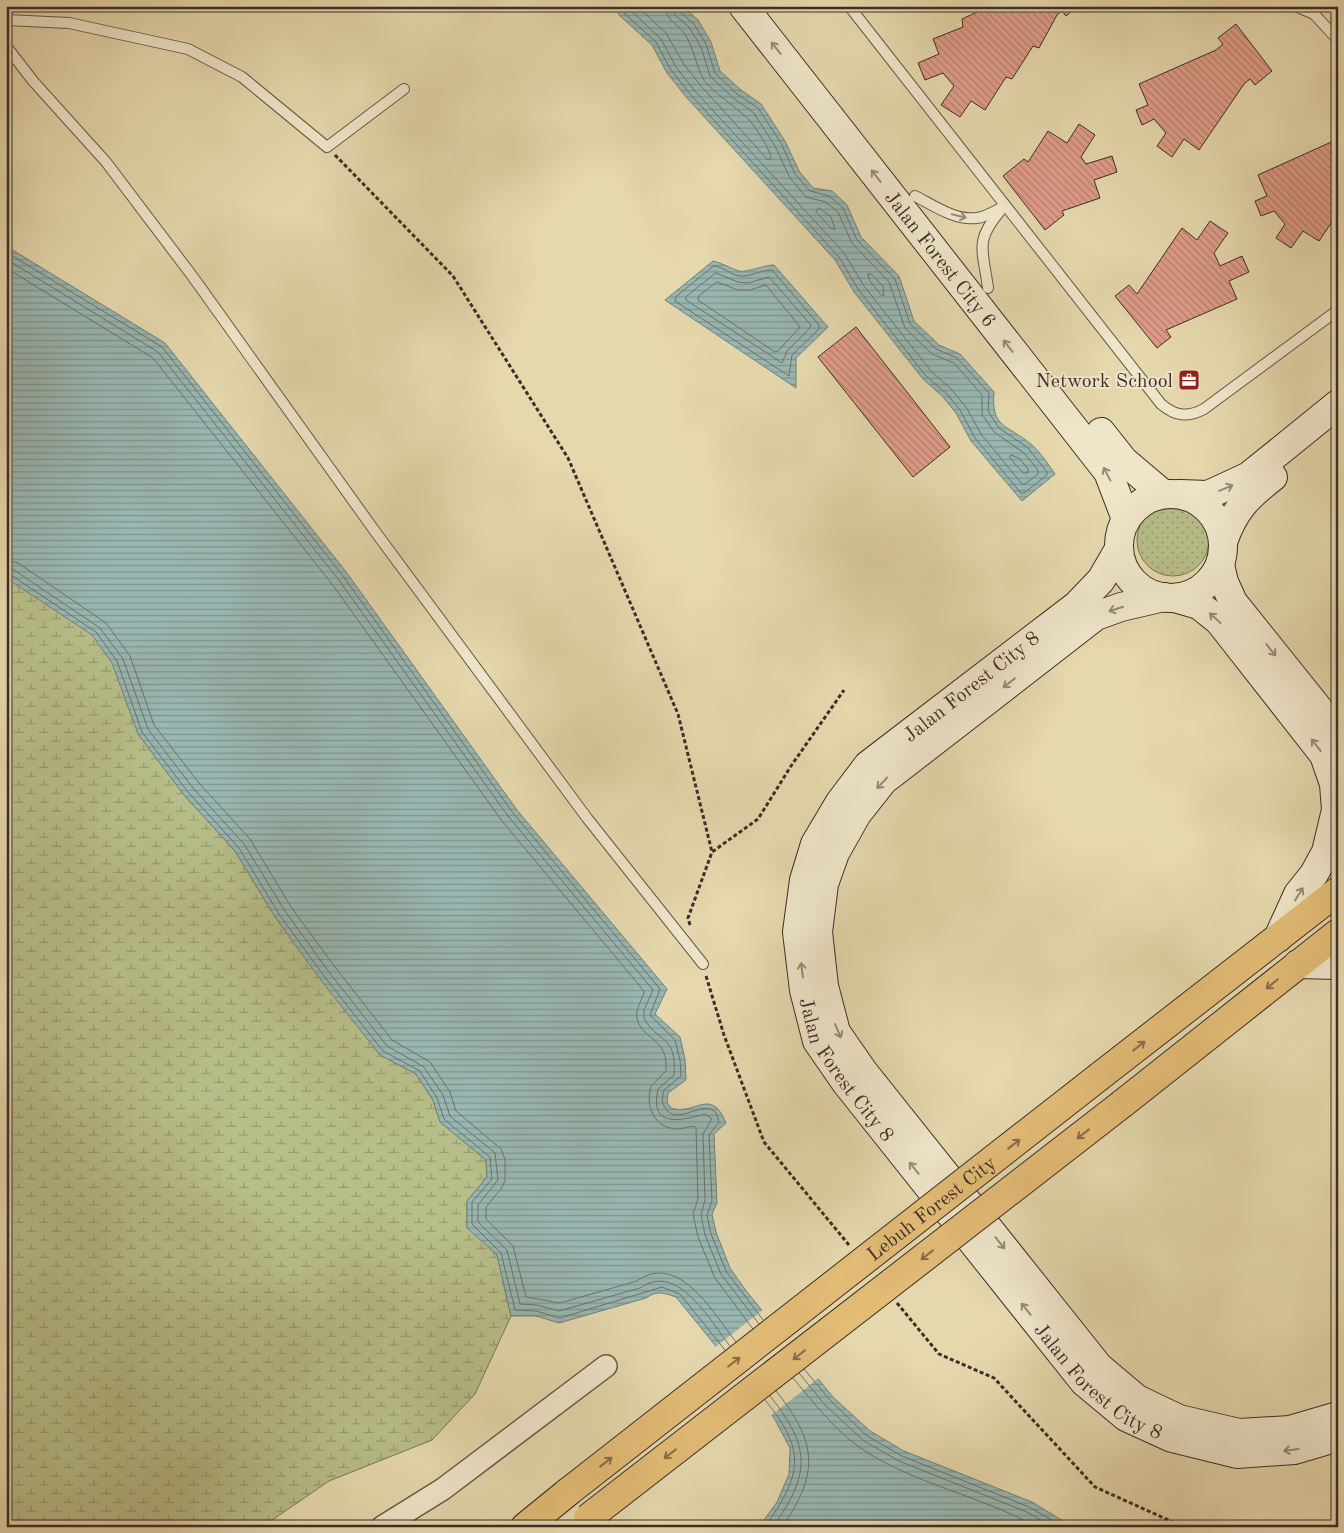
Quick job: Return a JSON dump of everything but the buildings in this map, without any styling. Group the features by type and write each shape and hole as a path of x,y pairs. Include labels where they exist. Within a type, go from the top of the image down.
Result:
{"main road":[{"name":"Lebuh Forest City","path":"525,1527 1338,891"},
{"name":"Lebuh Forest City","path":"583,1522 1122,1104 1338,932"}],"street":[{"name":"Jalan Forest City 6","path":"742,6 1108,472 1126,519"},
{"name":"Jalan Forest City 6","path":"766,6 1124,462 1171,494"},
{"path":"1278,938 1298,894 1314,874 1326,852 1336,810 1334,784 1324,755 1219,621 1199,605 1142,589 1133,581 1126,572 1119,549 1119,539 1126,519 1136,507 1149,499 1171,494 1208,495 1249,476 1338,404"},
{"path":"1169,598 1197,591 1214,575 1231,519 1243,502 1338,427"},
{"path":"1171,494 1200,503 1209,510 1221,530 1224,582 1233,602 1338,733"},
{"name":"Jalan Forest City 8","path":"1119,549 1101,580 1077,605 868,765 840,802 815,844 804,880 797,932 804,990 817,1041 846,1083 1084,1382 1126,1417 1172,1438 1237,1454 1294,1450 1338,1437"},
{"name":"Jalan Forest City 8","path":"1169,598 1121,607 1096,616 883,780 857,814 835,853 824,884 818,932 824,986 836,1032 863,1071 1099,1368 1137,1399 1179,1419 1239,1433 1290,1430 1338,1416"},
{"path":"1298,964 1338,965"},
{"path":"382,1527 443,1489 606,1366"}],"lane":[{"path":"849,6 1161,404 1170,412 1182,416 1194,415 1204,409 1338,310"},
{"path":"1295,6 1314,14 1338,40"},
{"path":"6,20 69,23 188,50 242,77 327,147 404,89"},
{"path":"6,46 33,81 106,162 176,254 374,530 587,818 703,964"},
{"path":"915,196 946,212 962,217 978,218 1005,206"},
{"path":"988,288 982,238 986,227 1005,206"}],"path":[{"path":"327,147 453,276 568,458 678,714 712,852 688,918 691,927"},
{"path":"712,852 758,819 791,766 844,690"},
{"path":"703,964 724,1035 764,1142 851,1248"},
{"path":"895,1301 939,1354 994,1378 1096,1487 1184,1527"}],"green space":[{"path":"1173,504 1193,510 1203,520 1209,540 1203,560 1193,570 1173,576 1153,570 1143,560 1137,540 1143,520 1153,510"},
{"path":"6,518 116,586 138,734 184,795 235,851 275,917 380,1055 416,1074 433,1100 440,1122 486,1160 487,1177 467,1201 467,1227 497,1255 511,1316 475,1394 432,1440 329,1481 262,1527 6,1527"}],"water":[{"path":"613,6 679,6 687,10 698,20 711,42 720,71 741,90 761,104 785,141 799,171 813,188 832,191 847,205 861,237 899,276 914,321 939,345 960,354 994,392 995,413 998,419 1008,429 1031,444 1055,474 1022,501 971,441 956,413 943,397 923,379 854,292 835,260 687,98 667,73 652,45 620,16"},
{"path":"6,246 165,343 347,573 517,810 667,989 655,1014 680,1037 685,1059 686,1080 668,1093 667,1102 671,1108 680,1109 708,1104 714,1106 726,1123 714,1134 717,1203 712,1214 716,1232 730,1268 747,1292 833,1397 870,1431 904,1451 1032,1502 1073,1527 759,1527 777,1502 789,1474 790,1448 774,1418 676,1297 657,1293 646,1298 559,1323 536,1316 511,1316 497,1255 467,1228 467,1201 487,1177 486,1160 440,1122 433,1100 416,1074 380,1055 320,979 275,917 235,851 184,795 138,734 112,663 92,635 6,578"},
{"path":"713,261 739,271 774,265 828,327 796,358 796,388 665,300"}],"pier":[{"path":"764,1309 820,1377 769,1417 714,1348"}],"place":[{"name":"Network School","path":"1189,380"}]}
